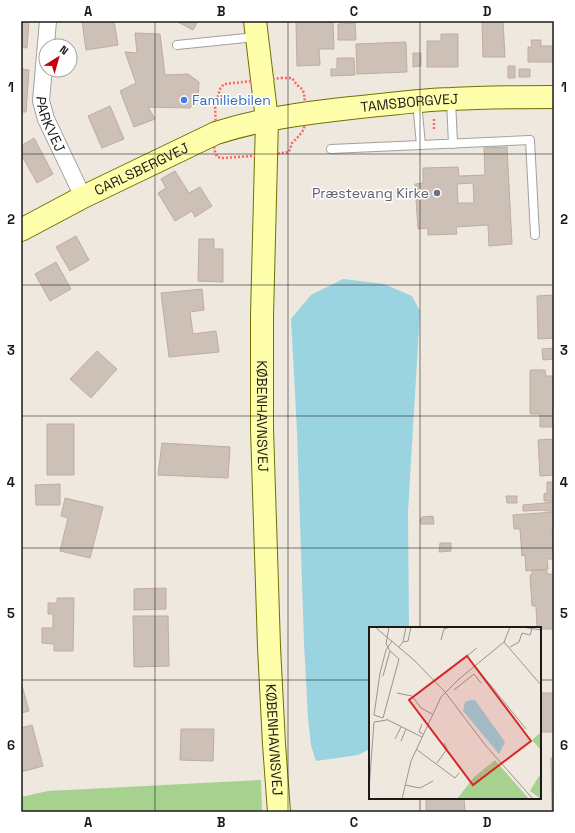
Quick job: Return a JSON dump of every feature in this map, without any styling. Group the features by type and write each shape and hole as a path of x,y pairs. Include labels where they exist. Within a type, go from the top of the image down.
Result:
{"street":[{"name":"PARKVEJ","path":"48,21 41,101 46,119 83,197"},
{"name":"KØBENHAVNSVEJ","path":"256,29 266,120 262,316 262,429 269,647 279,812"},
{"name":"TAMSBORGVEJ","path":"266,120 306,113 433,100 554,96"},
{"name":"CARLSBERGVEJ","path":"21,230 83,197 216,133 266,120"}],"lane":[{"path":"177,45 256,29"},
{"path":"433,100 453,144"},
{"path":"421,145 433,100"},
{"path":"331,150 530,140 535,235"}],"path":[{"path":"433,100 435,145"}],"green space":[{"path":"261,780 262,812 21,812 21,797 48,791"}],"water":[{"path":"343,279 384,284 412,296 420,311 408,512 409,627 369,627 369,750 358,755 316,761 311,745 308,718 297,431 291,319 311,295"}],"building":[{"path":"21,21 29,21 27,48 21,47"},
{"path":"82,21 114,21 118,45 86,50"},
{"path":"198,21 193,30 178,22"},
{"path":"296,21 333,21 334,49 319,49 320,65 297,66"},
{"path":"482,21 503,21 505,57 483,57"},
{"path":"355,23 356,40 338,40 338,24"},
{"path":"135,33 160,34 165,75 188,74 199,82 198,98 190,108 148,107 155,119 134,127 120,91 136,83 125,52 137,53"},
{"path":"441,34 458,34 458,67 427,67 427,41 441,41"},
{"path":"531,40 541,40 541,46 554,46 554,62 528,62 528,47 532,47"},
{"path":"406,42 407,72 357,74 356,44"},
{"path":"413,53 421,53 421,66 413,67"},
{"path":"337,58 354,58 355,75 331,76 331,69 337,69"},
{"path":"508,66 515,66 515,78 508,78"},
{"path":"21,69 29,70 26,112 21,112"},
{"path":"519,69 530,69 530,77 519,77"},
{"path":"110,106 124,139 102,148 88,116"},
{"path":"34,138 53,174 37,183 21,154 21,146"},
{"name":"Præstevang Kirke","path":"507,147 512,244 489,246 488,225 456,227 457,234 428,235 428,228 418,229 415,184 423,183 423,168 458,167 459,176 485,175 484,148","holes":["473,183 474,203 458,203 457,184"]},
{"path":"175,171 189,193 200,187 212,206 195,217 192,211 175,221 158,193 166,188 161,179"},
{"path":"76,236 89,260 70,271 56,247"},
{"path":"199,239 214,239 214,249 223,249 223,282 198,281"},
{"path":"56,262 71,289 50,301 35,274"},
{"path":"202,289 204,310 190,312 193,334 216,331 219,352 169,357 161,293"},
{"path":"554,295 554,338 538,339 537,296"},
{"path":"554,348 554,359 543,360 542,349"},
{"path":"97,351 117,369 91,398 70,379"},
{"path":"530,370 545,370 546,376 554,376 554,427 540,427 540,414 530,414"},
{"path":"47,424 74,424 74,475 47,475"},
{"path":"554,439 554,475 540,476 538,440"},
{"path":"162,443 230,447 228,478 158,475"},
{"path":"547,482 554,482 554,501 544,501 544,494 547,493"},
{"path":"60,484 60,505 36,505 35,485"},
{"path":"506,496 517,496 517,503 507,503"},
{"path":"65,498 103,507 90,558 60,551 68,518 61,516"},
{"path":"554,502 554,511 523,511 523,505"},
{"path":"554,512 554,528 552,529 554,559 547,559 548,569 526,571 525,555 522,556 520,529 514,529 513,515"},
{"path":"433,516 434,524 421,524 420,520 422,517"},
{"path":"440,543 451,543 451,551 439,552"},
{"path":"532,570 547,570 547,574 554,574 554,629 541,629 541,627 537,627 536,606 532,606 530,575 532,575"},
{"path":"166,588 166,609 134,610 134,589"},
{"path":"57,598 74,598 73,651 54,651 54,644 42,643 42,628 53,628 53,614 48,614 48,603 57,603"},
{"path":"133,616 168,616 169,666 134,667"},
{"path":"21,682 29,711 21,713"},
{"path":"541,693 554,693 554,732 541,732"},
{"path":"32,725 43,766 21,772 21,728"},
{"path":"181,729 214,729 213,761 180,760"},
{"path":"551,758 554,758 554,812 552,812"},
{"path":"426,799 464,799 465,812 426,812"}],"place":[{"name":"Familiebilen","path":"184,100"},
{"name":"Præstevang Kirke","path":"437,193"}]}
